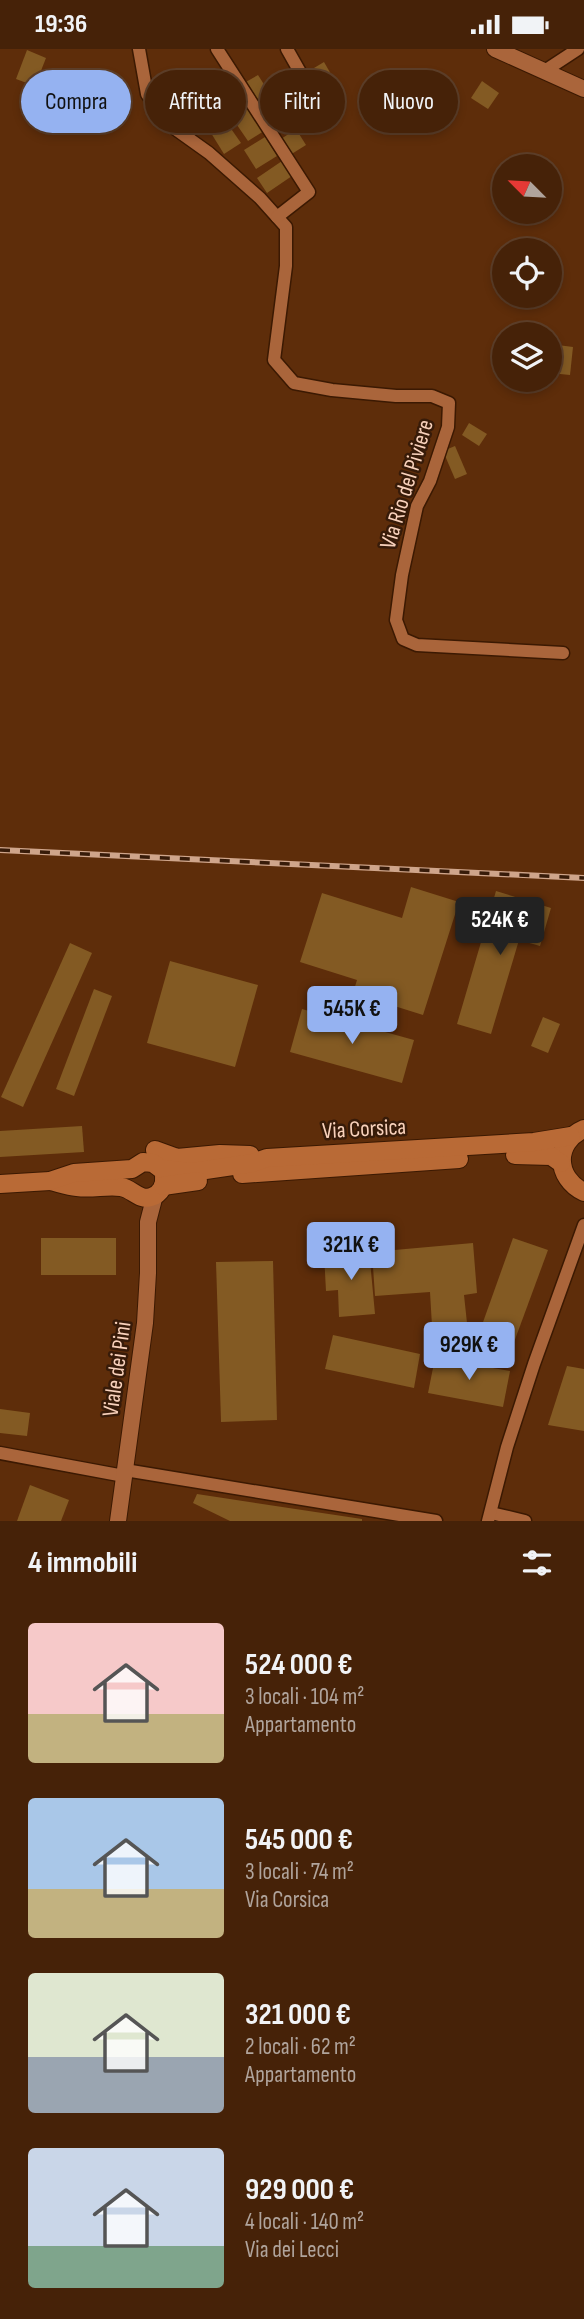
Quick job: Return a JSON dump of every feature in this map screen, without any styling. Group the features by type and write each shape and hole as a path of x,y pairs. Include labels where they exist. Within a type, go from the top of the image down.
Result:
{"main road":[{"name":"Via Corsica","path":"50,1181 77,1187 131,1189 141,1197 180,1172 207,1171 253,1163 267,1157 534,1142 578,1133"},
{"name":"Via Corsica","path":"160,1184 219,1180 251,1173 534,1154 551,1156 561,1163 564,1146 578,1133"},
{"path":"155,1150 177,1158 220,1154 267,1157"},
{"name":"Via Corsica","path":"0,1184 50,1181 74,1173 132,1169 138,1164 148,1162 157,1165 160,1184"},
{"path":"561,1163 569,1182 584,1192"},
{"path":"131,1189 128,1178 132,1169"}],"street":[{"name":"Via Rio del Piviere","path":"139,49 147,94 167,123 209,153 261,198 286,227 286,266 274,360 294,383 344,391 432,397 449,403 448,427 430,481 416,506 402,575 396,620 403,639 417,645 563,653"},
{"path":"217,49 309,192 277,216"},
{"path":"287,49 299,70"},
{"path":"495,49 584,89"},
{"path":"543,72 578,49"},
{"name":"Viale dei Pini","path":"118,1521 148,1297 148,1222 160,1184"},
{"name":"Viale dei Pini","path":"131,1189 148,1222"},
{"path":"525,1521 489,1517 507,1447 584,1225"},
{"path":"0,1453 436,1521"}],"building":[{"path":"27,50 46,58 41,70 21,70 21,81 16,79"},
{"path":"324,62 329,70 311,70"},
{"path":"258,75 260,78 260,104 258,105 246,82"},
{"path":"482,81 499,93 488,109 471,98"},
{"path":"246,104 260,125 261,133 248,141 242,133 246,133"},
{"path":"211,133 234,133 241,143 224,154"},
{"path":"290,133 298,133 306,145 290,155 281,139"},
{"path":"265,137 277,156 256,169 244,150"},
{"path":"282,161 292,176 267,193 257,178"},
{"path":"562,346 573,347 570,375 562,374"},
{"path":"469,423 487,434 479,446 462,435"},
{"path":"455,446 467,474 455,479 443,451"},
{"path":"411,887 459,902 423,1015 353,993 357,980 300,962 322,893 402,918"},
{"path":"496,891 551,908 540,946 519,940 491,1034 457,1024"},
{"path":"70,943 92,953 23,1107 1,1097"},
{"path":"170,961 258,985 235,1067 147,1043"},
{"path":"94,989 112,996 74,1096 56,1089"},
{"path":"302,1009 414,1040 402,1083 290,1052"},
{"path":"543,1017 560,1024 548,1053 531,1046"},
{"path":"82,1126 84,1152 0,1157 0,1131"},
{"path":"41,1238 116,1238 116,1275 41,1275"},
{"path":"513,1238 548,1250 506,1364 472,1353"},
{"path":"473,1243 477,1293 464,1295 467,1323 432,1326 430,1292 375,1296 372,1252"},
{"path":"369,1250 375,1314 339,1317 338,1290 326,1291 324,1254"},
{"path":"273,1261 277,1420 221,1422 216,1262"},
{"path":"333,1335 420,1354 414,1388 325,1369"},
{"path":"435,1358 510,1371 503,1407 428,1393"},
{"path":"567,1366 584,1369 584,1431 548,1425"},
{"path":"0,1409 30,1413 27,1436 0,1433"},
{"path":"30,1485 69,1500 61,1521 17,1521"},
{"path":"197,1494 362,1521 230,1521 193,1503"}],"railway":[{"path":"0,850 584,878"}]}
